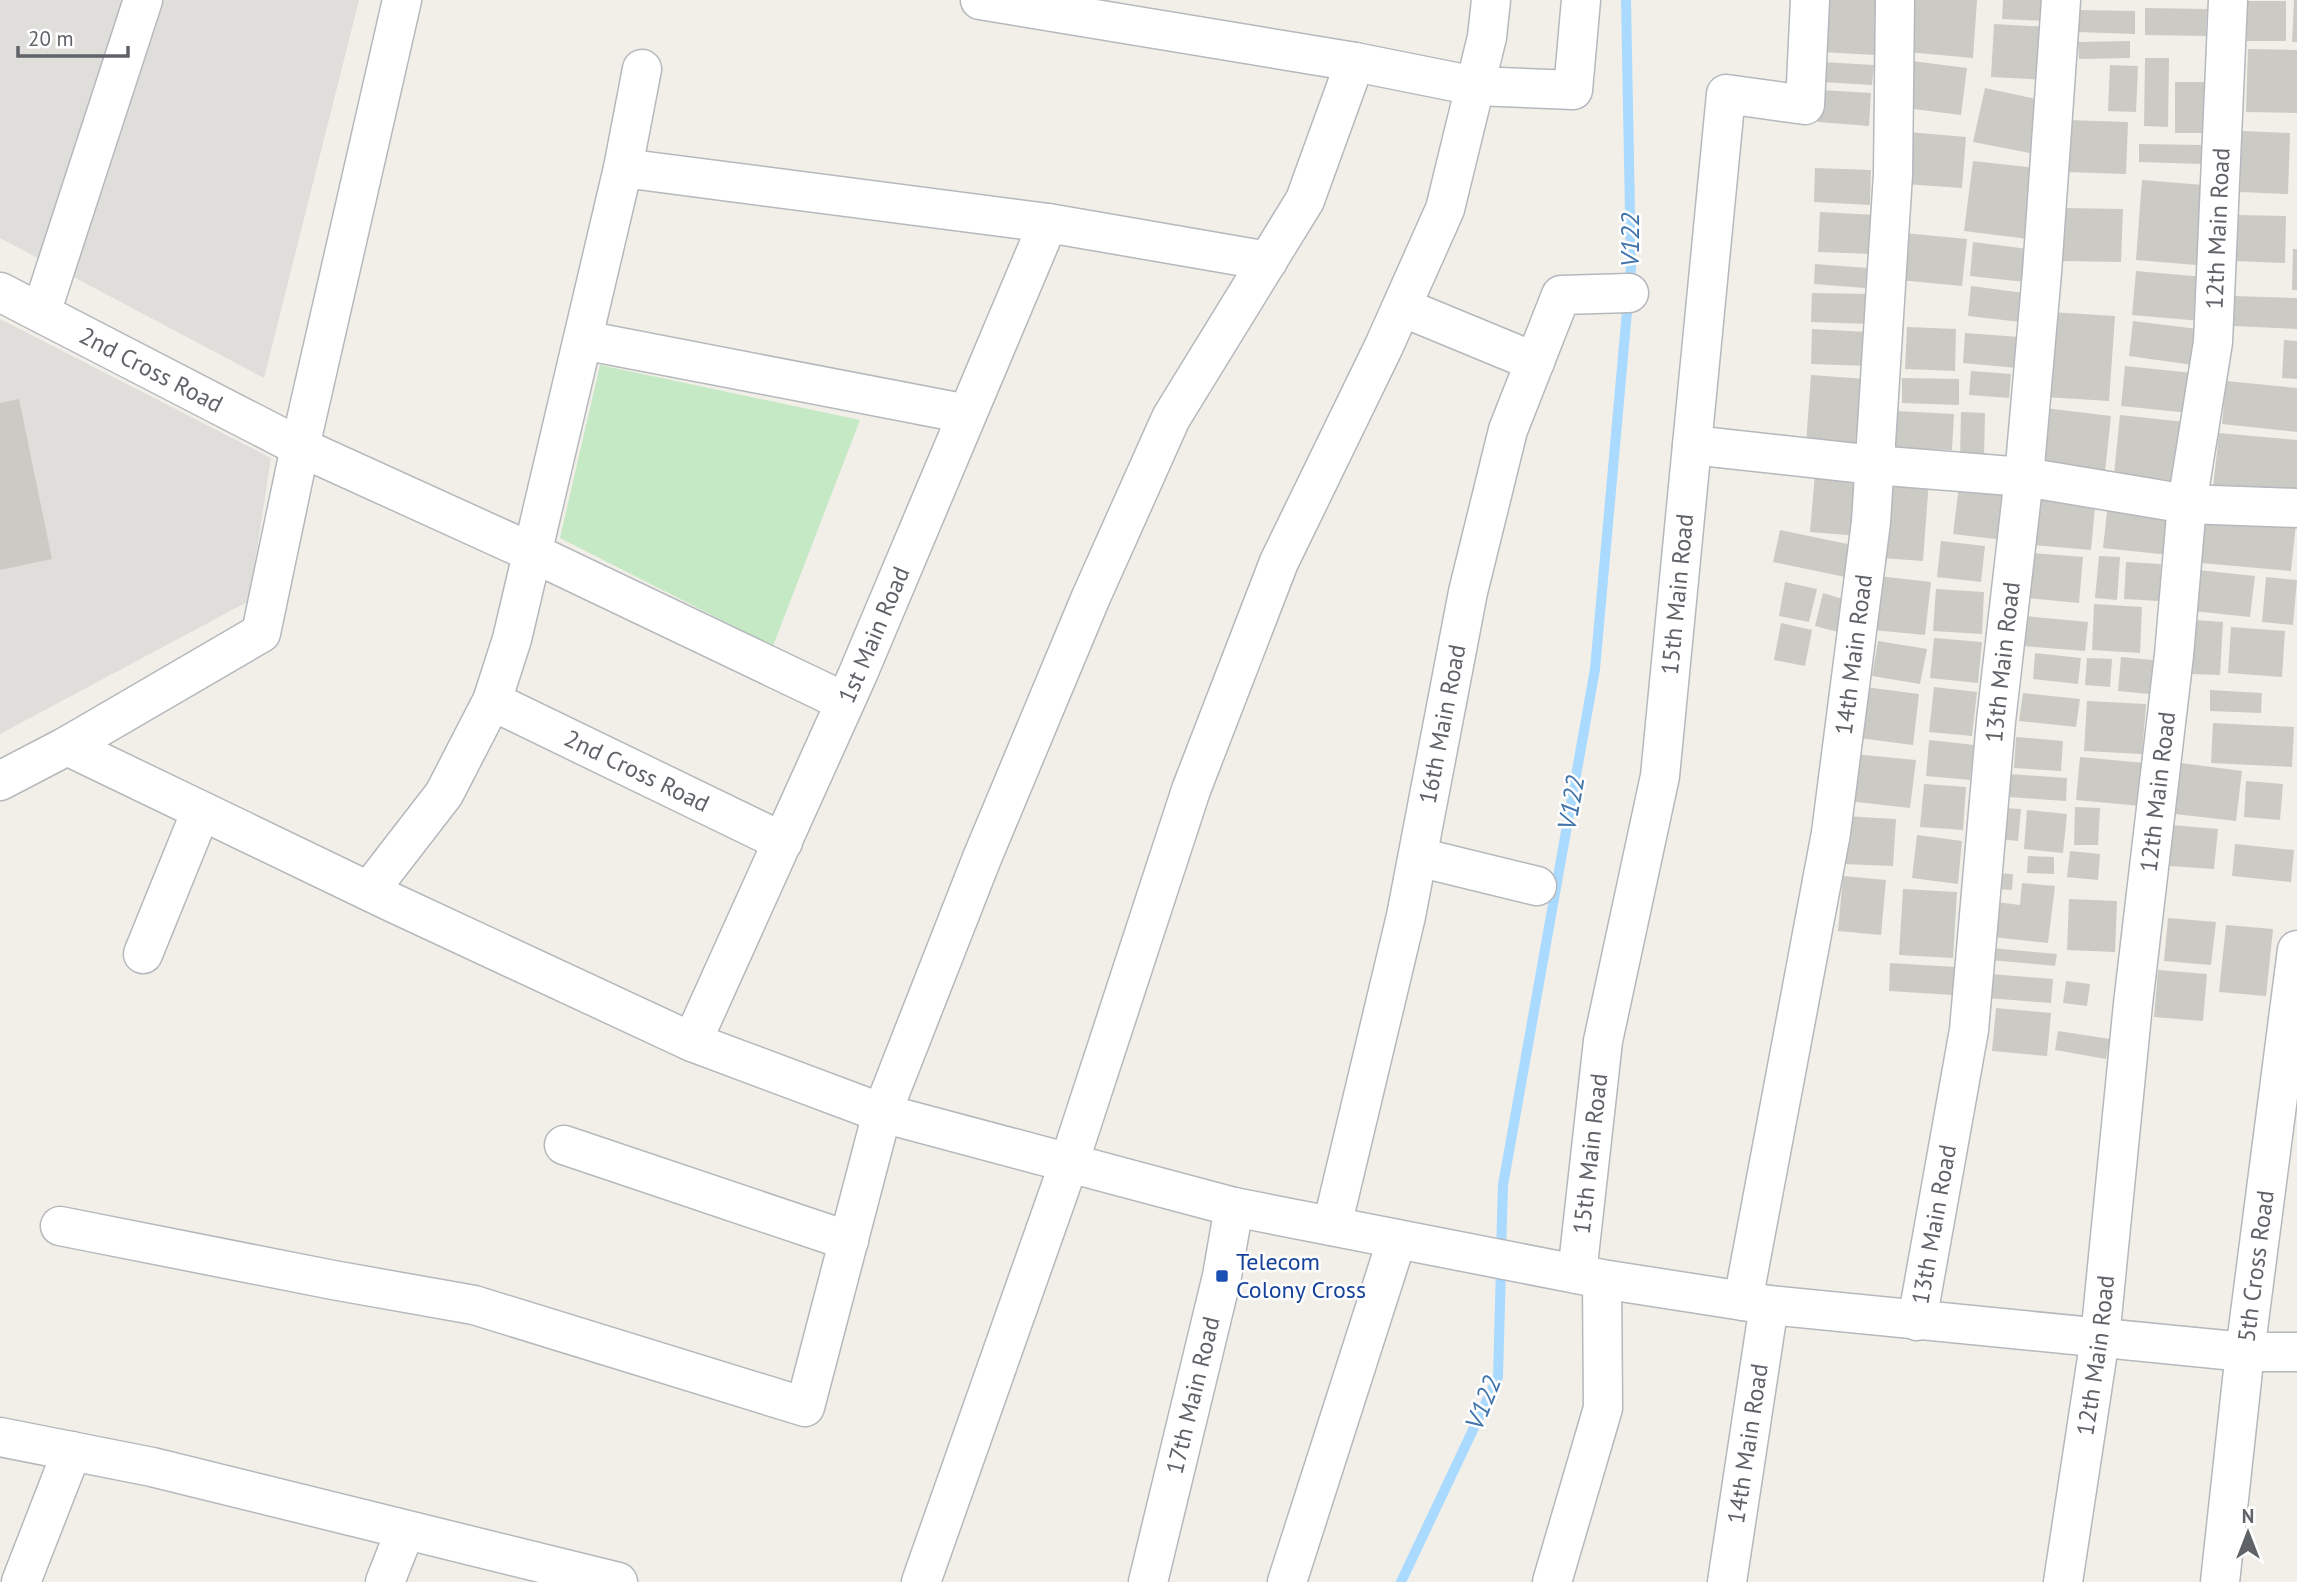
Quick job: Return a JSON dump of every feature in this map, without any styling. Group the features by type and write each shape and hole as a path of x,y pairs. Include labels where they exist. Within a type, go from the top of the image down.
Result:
{"street":[{"path":"41,313 143,0"},
{"path":"0,781 67,746 261,633 300,447 402,0"},
{"path":"920,1582 1069,1163 1191,790 1274,574 1402,307 1445,209 1487,37 1491,0"},
{"path":"992,1 1355,62 1475,86 1573,90 1581,0"},
{"name":"15th Main Road","path":"1552,1582 1602,1408 1590,1276 1602,1041 1660,776 1726,94 1805,105 1810,0"},
{"name":"14th Main Road","path":"1727,1582 1756,1303 1831,833 1871,522 1893,174 1895,0"},
{"name":"13th Main Road","path":"1917,1321 1969,1030 1996,721 2024,477 2061,0"},
{"name":"12th Main Road","path":"2063,1582 2100,1338 2133,1004 2174,655 2187,504 2213,342 2228,0"},
{"path":"60,1226 474,1305 805,1407 882,1113 982,858 1086,609 1171,418 1305,200 1355,62"},
{"path":"369,891 444,794 492,701 512,639 533,553 623,169 642,69"},
{"path":"623,169 1048,223 1268,261"},
{"name":"1st Main Road","path":"692,1042 845,702 1048,223"},
{"name":"2nd Cross Road","path":"0,292 300,447 533,553 845,702"},
{"name":"16th Main Road","path":"1332,1226 1406,916 1468,592 1508,430 1561,295 1629,293"},
{"path":"1402,307 1535,362"},
{"path":"583,340 967,414"},
{"path":"1692,445 1874,465 2024,477 2187,504 2297,508"},
{"name":"2nd Cross Road","path":"492,701 783,842"},
{"path":"67,746 692,1042 882,1113 1234,1207 1590,1276 1756,1303 1917,1321 2245,1352 2297,1352"},
{"path":"143,954 201,811"},
{"path":"1418,857 1536,886"},
{"name":"5th Cross Road","path":"2220,1582 2245,1352 2297,950"},
{"path":"564,1145 849,1241"},
{"name":"17th Main Road","path":"1147,1582 1222,1276 1234,1207"},
{"path":"1287,1582 1397,1239"},
{"path":"0,1437 152,1467 618,1582"},
{"path":"21,1582 72,1451"},
{"path":"385,1582 405,1531"}],"shaded area":[{"path":"0,0 359,0 264,378 0,238"},
{"path":"0,319 271,458 249,601 0,734"}],"green space":[{"path":"600,365 860,420 773,646 560,538"}],"building":[{"path":"1823,0 1878,0 1875,55 1820,52"},
{"path":"1911,0 1977,0 1973,58 1907,52"},
{"path":"2003,0 2048,0 2048,21 2002,19"},
{"path":"2294,0 2297,0 2297,42 2292,42"},
{"path":"2247,1 2286,1 2286,41 2247,41"},
{"path":"2145,8 2207,9 2206,36 2145,35"},
{"path":"2078,10 2135,11 2135,34 2077,32"},
{"path":"1994,24 2049,27 2046,80 1991,77"},
{"path":"2130,41 2130,58 2079,59 2078,42"},
{"path":"2248,49 2297,50 2297,113 2246,112"},
{"path":"2145,58 2169,58 2168,127 2144,126"},
{"path":"1904,60 1967,68 1961,115 1898,107"},
{"path":"1822,62 1874,65 1872,85 1821,82"},
{"path":"2110,65 2138,66 2136,112 2108,111"},
{"path":"2175,82 2206,82 2206,133 2175,133"},
{"path":"1985,88 2041,100 2030,153 1973,142"},
{"path":"1820,90 1871,93 1869,126 1818,122"},
{"path":"2067,120 2128,122 2126,174 2066,172"},
{"path":"2242,131 2290,133 2288,194 2240,192"},
{"path":"1908,132 1966,137 1962,188 1904,184"},
{"path":"2139,144 2203,145 2202,164 2139,162"},
{"path":"1973,161 2036,168 2028,239 1964,231"},
{"path":"1815,168 1871,170 1870,205 1814,202"},
{"path":"2142,180 2216,186 2208,266 2136,260"},
{"path":"2064,208 2123,209 2121,262 2063,261"},
{"path":"1820,212 1875,215 1873,254 1818,252"},
{"path":"2237,215 2286,216 2285,263 2235,261"},
{"path":"1904,233 1967,239 1962,286 1899,280"},
{"path":"1973,242 2028,249 2025,282 1970,276"},
{"path":"2293,249 2297,249 2297,290 2292,290"},
{"path":"1815,264 1867,268 1865,288 1814,284"},
{"path":"2136,271 2204,277 2201,321 2132,315"},
{"path":"1971,286 2024,293 2021,322 1968,316"},
{"path":"1812,293 1869,294 1869,324 1811,322"},
{"path":"2234,296 2297,298 2297,329 2233,326"},
{"path":"2051,312 2115,316 2109,401 2045,397"},
{"path":"2133,321 2198,329 2193,365 2129,356"},
{"path":"1907,327 1956,329 1955,371 1905,369"},
{"path":"1812,329 1869,332 1868,366 1811,364"},
{"path":"1965,333 2020,337 2017,368 1963,363"},
{"path":"2284,340 2297,341 2297,379 2282,378"},
{"path":"2125,366 2193,373 2189,413 2121,406"},
{"path":"1971,371 2011,374 2009,398 1969,395"},
{"path":"1811,375 1866,379 1862,447 1806,444"},
{"path":"1902,378 1959,379 1959,405 1902,403"},
{"path":"2226,381 2297,388 2297,432 2222,424"},
{"path":"19,399 52,559 0,570 0,403"},
{"path":"2045,408 2111,416 2105,472 2038,465"},
{"path":"1896,411 1954,414 1952,450 1894,448"},
{"path":"1961,412 1985,413 1984,460 1960,460"},
{"path":"2120,415 2185,422 2178,481 2114,474"},
{"path":"2219,433 2297,440 2297,497 2213,488"},
{"path":"1815,473 1865,478 1859,536 1810,532"},
{"path":"1887,477 1929,480 1923,561 1881,558"},
{"path":"1959,486 2010,493 2004,540 1953,534"},
{"path":"2038,493 2096,497 2091,550 2033,545"},
{"path":"2108,502 2175,509 2169,555 2103,548"},
{"path":"2206,515 2296,524 2291,571 2201,563"},
{"path":"1780,530 1857,546 1850,578 1773,562"},
{"path":"1941,541 1985,546 1981,582 1937,577"},
{"path":"2031,553 2083,557 2079,603 2027,598"},
{"path":"2099,556 2120,557 2117,600 2095,598"},
{"path":"2126,562 2161,564 2159,601 2124,599"},
{"path":"2198,570 2255,576 2250,617 2193,611"},
{"path":"1878,576 1931,582 1925,635 1873,630"},
{"path":"2266,577 2297,580 2293,625 2262,622"},
{"path":"1785,582 1817,589 1809,622 1779,616"},
{"path":"1936,589 1984,592 1982,634 1933,631"},
{"path":"1823,593 1846,600 1838,632 1815,626"},
{"path":"2094,604 2142,607 2140,653 2092,650"},
{"path":"2025,616 2088,622 2085,651 2023,646"},
{"path":"2195,620 2223,622 2220,675 2192,674"},
{"path":"1781,623 1812,630 1805,666 1774,660"},
{"path":"2231,627 2285,631 2282,677 2228,673"},
{"path":"1934,638 1982,642 1978,683 1930,678"},
{"path":"1878,641 1927,649 1920,684 1872,676"},
{"path":"2035,653 2081,658 2078,684 2033,679"},
{"path":"2121,657 2153,660 2150,694 2118,691"},
{"path":"2087,658 2112,659 2110,687 2085,685"},
{"path":"1865,687 1919,694 1913,745 1859,738"},
{"path":"1934,687 1977,692 1972,736 1929,732"},
{"path":"2210,690 2262,693 2261,713 2210,711"},
{"path":"2023,693 2080,699 2076,727 2019,721"},
{"path":"2087,701 2146,704 2142,754 2084,751"},
{"path":"2213,723 2294,727 2292,767 2211,763"},
{"path":"2016,737 2063,741 2061,771 2014,768"},
{"path":"1929,740 1974,745 1970,780 1926,776"},
{"path":"1853,754 1916,760 1910,808 1848,801"},
{"path":"2080,757 2145,763 2141,806 2076,800"},
{"path":"2181,763 2242,771 2236,821 2175,814"},
{"path":"2009,774 2067,778 2066,801 2008,797"},
{"path":"2246,781 2283,784 2280,820 2244,817"},
{"path":"1924,784 1966,787 1963,830 1920,827"},
{"path":"2075,807 2100,808 2098,845 2074,845"},
{"path":"2003,808 2021,809 2018,841 2000,839"},
{"path":"2027,810 2067,814 2063,853 2024,849"},
{"path":"1844,816 1896,819 1893,866 1842,864"},
{"path":"2172,825 2218,829 2214,869 2169,866"},
{"path":"1917,835 1962,841 1958,884 1912,878"},
{"path":"2235,844 2294,850 2291,882 2232,876"},
{"path":"2070,851 2100,854 2098,880 2067,877"},
{"path":"2028,856 2054,857 2054,874 2027,873"},
{"path":"1995,873 2013,874 2012,890 1994,889"},
{"path":"1843,876 1886,880 1881,935 1838,931"},
{"path":"2022,883 2055,886 2048,943 1993,937 1997,902 2020,905"},
{"path":"1903,889 1957,892 1953,958 1899,955"},
{"path":"2069,899 2117,901 2115,952 2067,950"},
{"path":"2168,918 2216,922 2211,965 2164,961"},
{"path":"2226,925 2273,929 2266,996 2219,992"},
{"path":"1992,948 2057,954 2055,966 1991,960"},
{"path":"1890,963 1955,967 1953,995 1889,991"},
{"path":"2158,970 2207,974 2203,1021 2154,1017"},
{"path":"1990,974 2053,979 2051,1003 1988,998"},
{"path":"2066,981 2090,984 2087,1006 2063,1003"},
{"path":"1996,1008 2051,1013 2047,1056 1992,1051"},
{"path":"2058,1031 2110,1039 2106,1059 2055,1050"}],"waterway":[{"name":"V122","path":"1501,1251 1503,1185 1595,669 1631,267 1626,0"},
{"name":"V122","path":"1401,1582 1498,1377 1501,1267"}],"place":[{"name":"Telecom Colony Cross","path":"1222,1276"}]}
